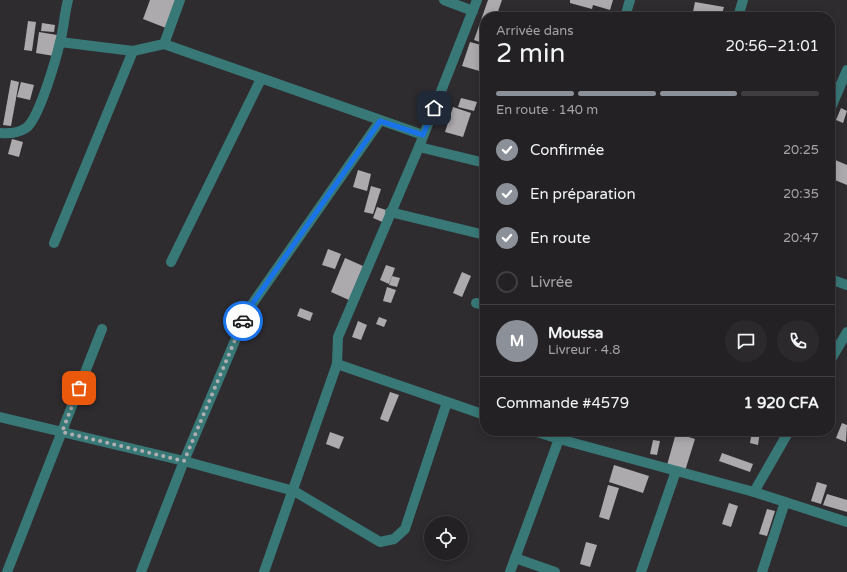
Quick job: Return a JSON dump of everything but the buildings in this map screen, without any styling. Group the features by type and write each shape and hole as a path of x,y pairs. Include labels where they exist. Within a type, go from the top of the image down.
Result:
{"street":[{"path":"0,133 12,134 27,127 38,112 60,42 63,15 68,0"},
{"path":"164,44 180,0"},
{"path":"444,0 473,10"},
{"path":"264,572 294,491 337,364 338,337 419,147 477,0"},
{"path":"626,12 630,0"},
{"path":"739,12 742,0"},
{"path":"60,42 133,51 164,44 423,135"},
{"path":"54,243 133,51"},
{"path":"835,98 847,70"},
{"path":"171,262 261,79"},
{"path":"141,572 184,461 248,310 380,121"},
{"path":"419,147 480,162"},
{"path":"390,212 480,234"},
{"path":"835,281 847,284"},
{"path":"7,572 102,329"},
{"path":"835,352 847,332"},
{"path":"337,364 480,413"},
{"path":"0,417 184,461 294,491 380,542 394,539 405,529 447,402"},
{"path":"550,436 754,492 847,522"},
{"path":"754,492 786,436"},
{"path":"510,572 559,439"},
{"path":"641,572 676,471"},
{"path":"762,572 785,502"},
{"path":"515,558 555,572"}],"way so far":[{"path":"79,388 62,432 184,461 243,321"}],"route":[{"path":"243,321 248,310 380,121 423,135 434,108"}]}
